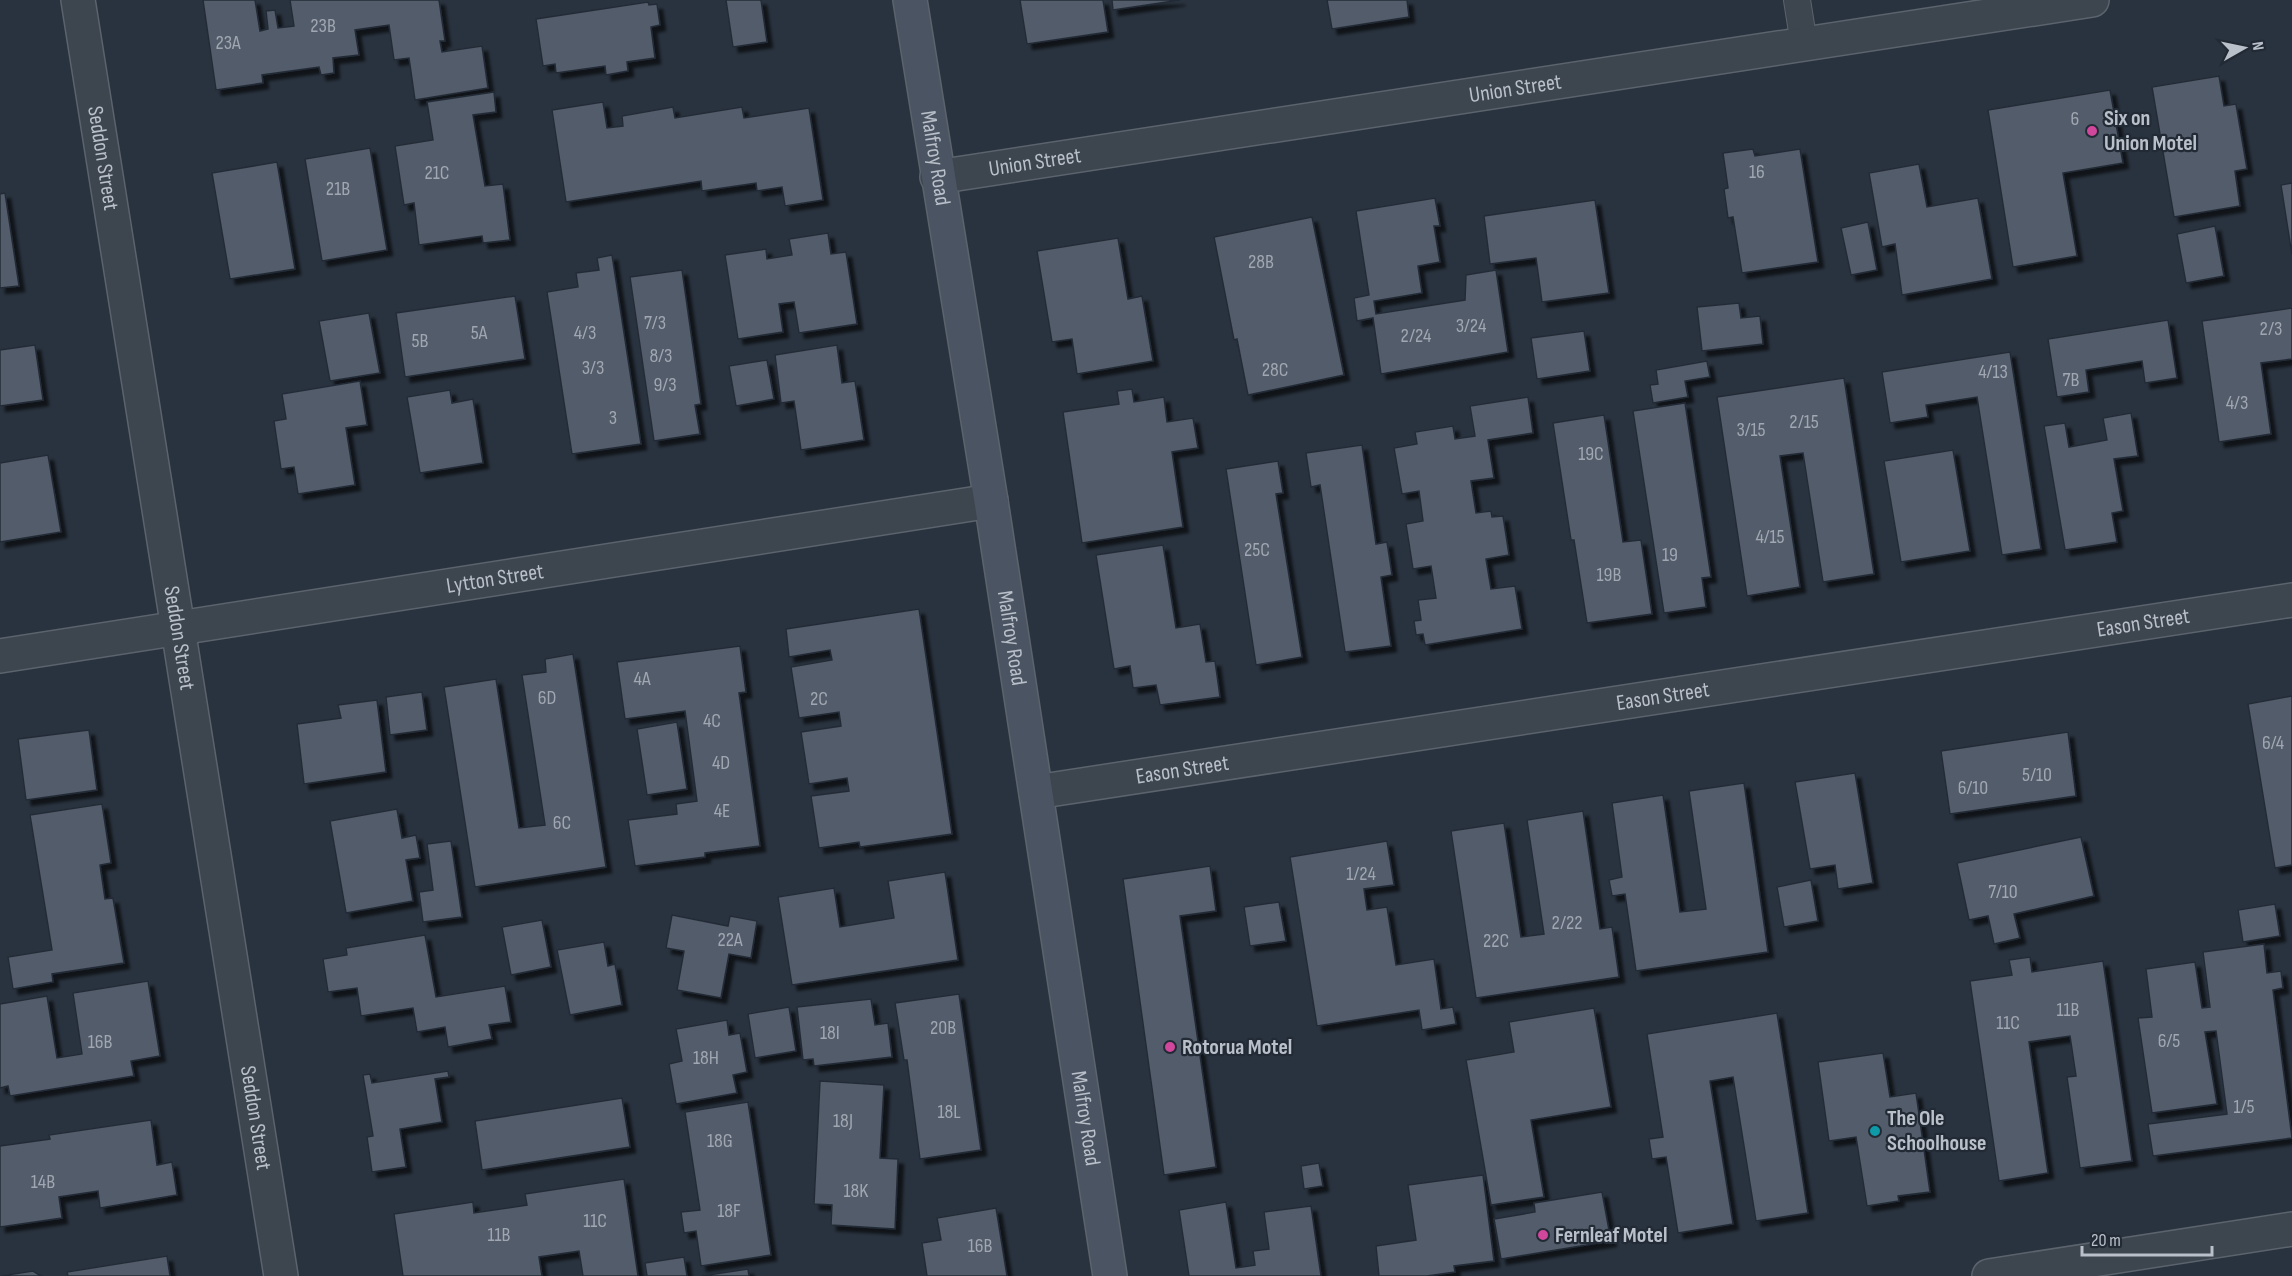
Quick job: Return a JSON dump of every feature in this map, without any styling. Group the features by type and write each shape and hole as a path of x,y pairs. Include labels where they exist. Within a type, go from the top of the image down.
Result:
{"main road":[{"name":"Malfroy Road","path":"910,0 991,501 1110,1276"}],"street":[{"name":"Seddon Street","path":"78,0 281,1276"},
{"name":"Union Street","path":"938,177 2092,0"},
{"name":"Lytton Street","path":"0,656 991,501"},
{"name":"Eason Street","path":"1036,792 2292,600"},
{"path":"1989,1276 2292,1229"}],"lane":[{"path":"1797,0 1803,44"}],"building":[{"path":"203,0 255,0 260,31 268,29 266,11 275,10 278,28 294,26 290,0 439,0 445,41 440,41 442,52 482,46 488,88 415,100 409,58 394,60 389,25 355,30 359,55 333,58 334,73 321,75 319,67 262,75 263,83 216,90"},
{"path":"726,0 761,0 767,42 733,47"},
{"path":"1020,0 1103,0 1108,32 1027,44"},
{"path":"1112,0 1180,0 1113,10"},
{"path":"1327,0 1407,0 1409,17 1332,29"},
{"path":"648,2 649,5 657,4 660,25 651,27 655,58 627,62 628,71 606,75 605,66 556,73 555,64 543,66 536,19"},
{"path":"2219,76 2224,106 2236,104 2247,169 2235,171 2240,206 2174,217 2152,87"},
{"path":"2110,90 2123,163 2063,173 2077,256 2013,267 1988,110"},
{"path":"494,92 496,112 473,115 485,186 503,184 510,240 483,243 482,236 419,245 414,203 404,205 395,146 433,140 427,102"},
{"path":"603,102 607,128 623,126 622,116 673,107 675,118 742,107 744,118 809,108 823,200 785,206 782,187 757,191 756,183 702,191 701,181 566,202 552,110"},
{"path":"370,148 387,250 322,261 305,159"},
{"path":"1753,149 1755,156 1800,149 1818,262 1742,273 1733,217 1728,218 1724,189 1728,188 1723,153"},
{"path":"277,162 295,269 230,279 212,173"},
{"path":"1919,164 1927,207 1978,198 1992,279 1902,295 1895,244 1882,247 1869,173"},
{"path":"2292,183 2292,255 2281,185"},
{"path":"5,193 19,286 0,288 0,194"},
{"path":"1435,198 1440,226 1434,226 1440,262 1418,266 1422,293 1374,301 1376,314 1465,300 1466,275 1496,270 1508,352 1381,374 1373,318 1357,321 1354,298 1369,295 1356,211"},
{"path":"1595,200 1609,293 1542,302 1536,258 1490,264 1484,216"},
{"path":"1312,217 1344,375 1248,395 1237,339 1234,340 1214,237"},
{"path":"1868,222 1877,270 1851,275 1841,228"},
{"path":"2215,226 2224,276 2186,283 2177,234"},
{"path":"828,233 831,254 846,252 857,324 799,333 794,302 779,304 783,332 738,339 725,255 766,249 767,259 792,255 789,239"},
{"path":"1118,238 1128,299 1142,296 1153,361 1077,374 1072,339 1052,342 1037,251"},
{"path":"612,255 641,444 572,454 547,292 578,287 576,273 599,270 597,258"},
{"path":"682,270 701,404 695,405 700,434 654,441 630,277"},
{"path":"515,296 525,359 405,377 396,313"},
{"path":"1739,303 1741,318 1760,316 1763,344 1702,351 1697,307"},
{"path":"2292,308 2292,359 2261,363 2271,434 2219,442 2202,321"},
{"path":"369,313 380,373 330,381 319,321"},
{"path":"2168,320 2177,378 2145,383 2142,361 2086,370 2089,392 2057,397 2048,339"},
{"path":"1584,331 1590,371 1537,379 1531,338"},
{"path":"35,345 43,400 0,406 0,350"},
{"path":"837,345 842,383 855,381 864,440 801,450 794,401 781,403 775,355"},
{"path":"2010,352 2041,549 2002,555 1977,397 1926,405 1928,417 1890,423 1882,372"},
{"path":"767,360 774,399 736,406 729,366"},
{"path":"1707,361 1710,377 1685,381 1688,397 1653,403 1650,385 1658,384 1656,370"},
{"path":"1844,378 1874,574 1823,582 1803,453 1780,456 1800,587 1747,596 1717,397"},
{"path":"360,381 367,425 346,428 355,485 298,494 294,467 281,469 274,421 286,419 282,394"},
{"path":"1132,389 1134,402 1164,397 1167,422 1193,418 1198,448 1172,452 1183,527 1082,543 1063,412 1119,404 1117,391"},
{"path":"450,390 452,403 473,399 483,463 420,473 407,397"},
{"path":"1528,397 1533,433 1488,440 1494,478 1471,481 1476,513 1491,511 1492,517 1503,516 1509,555 1486,559 1491,589 1515,586 1522,629 1425,645 1423,634 1416,635 1414,621 1421,620 1418,600 1436,598 1431,566 1413,569 1406,524 1423,521 1419,491 1402,494 1394,448 1417,444 1415,432 1453,426 1455,439 1475,436 1470,406"},
{"path":"1685,403 1711,577 1702,578 1706,607 1664,613 1633,411"},
{"path":"2131,413 2138,456 2114,459 2123,511 2112,513 2117,542 2065,550 2044,426 2065,423 2069,447 2107,440 2103,418"},
{"path":"1604,415 1623,542 1641,540 1652,614 1587,623 1574,540 1571,540 1553,423"},
{"path":"1362,445 1376,544 1387,542 1392,575 1381,577 1391,646 1345,652 1320,485 1311,487 1306,453"},
{"path":"1953,450 1970,551 1901,562 1884,461"},
{"path":"48,455 61,532 0,542 0,463"},
{"path":"1278,461 1283,493 1276,494 1302,657 1256,665 1226,469"},
{"path":"1163,545 1176,628 1200,624 1206,662 1215,661 1220,697 1160,705 1156,685 1133,688 1130,666 1114,669 1096,555"},
{"path":"919,609 952,834 860,847 859,842 819,848 811,796 849,791 847,778 809,784 801,732 841,726 839,712 799,718 791,667 832,660 830,650 789,657 786,629"},
{"path":"740,646 746,692 739,693 760,846 705,853 705,857 635,866 628,820 677,814 676,804 697,801 685,711 625,719 617,662"},
{"path":"573,654 606,867 475,887 444,687 496,679 519,828 545,825 522,675 546,672 545,659"},
{"path":"422,692 427,730 390,735 386,697"},
{"path":"2292,696 2292,865 2275,868 2248,704"},
{"path":"377,700 386,772 304,784 297,724 341,718 338,705"},
{"path":"677,722 687,789 647,795 637,729"},
{"path":"89,730 97,790 26,800 18,739"},
{"path":"2068,732 2076,796 1950,814 1941,751"},
{"path":"1855,773 1873,883 1838,889 1835,865 1810,869 1795,782"},
{"path":"1744,783 1768,952 1636,971 1625,894 1612,896 1609,880 1622,877 1612,803 1663,795 1680,912 1706,909 1689,791"},
{"path":"102,804 111,863 100,865 105,899 113,898 124,963 52,974 53,982 13,989 8,957 52,950 30,815"},
{"path":"397,809 402,838 416,835 420,858 406,860 413,901 346,913 330,821"},
{"path":"1583,811 1600,929 1612,927 1619,977 1476,998 1451,831 1504,823 1521,937 1544,934 1527,820"},
{"path":"2081,837 2094,896 2014,914 2020,938 1994,944 1988,916 1969,920 1957,863"},
{"path":"451,841 462,917 423,922 419,892 433,890 427,844"},
{"path":"1387,841 1394,885 1364,889 1367,910 1387,907 1396,965 1434,959 1441,1009 1453,1007 1456,1024 1422,1030 1419,1010 1317,1026 1290,857"},
{"path":"1210,866 1216,911 1180,916 1216,1167 1164,1175 1123,879"},
{"path":"945,872 958,960 792,985 778,897 834,888 840,927 894,918 888,881"},
{"path":"1811,880 1818,921 1784,927 1777,887"},
{"path":"1279,902 1286,941 1250,946 1244,907"},
{"path":"2275,904 2280,936 2243,942 2238,910"},
{"path":"672,915 728,926 730,916 757,921 751,958 729,954 721,998 677,990 684,951 666,948"},
{"path":"542,920 551,967 511,975 502,927"},
{"path":"425,935 436,997 505,986 511,1022 489,1025 492,1039 448,1047 445,1027 417,1032 413,1008 361,1016 357,988 328,992 323,959 347,955 346,948"},
{"path":"604,942 608,966 615,964 622,1005 570,1015 557,950"},
{"path":"2264,944 2267,973 2281,971 2283,988 2273,990 2292,1138 2153,1156 2148,1124 2227,1114 2216,1031 2205,1032 2217,1104 2152,1113 2138,1018 2152,1017 2146,969 2195,962 2202,1008 2210,1007 2203,952"},
{"path":"2030,957 2032,972 2103,961 2132,1161 2080,1168 2067,1077 2076,1076 2070,1036 2029,1042 2048,1173 1999,1181 1970,981 2012,975 2009,960"},
{"path":"148,981 160,1056 131,1061 134,1076 10,1096 8,1086 0,1088 0,1004 47,996 57,1058 82,1054 73,993"},
{"path":"959,994 981,1150 920,1159 907,1060 904,1060 895,1003"},
{"path":"871,999 875,1025 888,1023 892,1057 814,1066 813,1059 803,1060 797,1007"},
{"path":"789,1007 796,1051 755,1058 748,1014"},
{"path":"1594,1008 1611,1107 1531,1120 1544,1197 1491,1205 1466,1060 1514,1052 1509,1022"},
{"path":"1777,1013 1808,1213 1756,1221 1733,1077 1710,1081 1733,1224 1678,1233 1666,1157 1652,1159 1649,1139 1663,1137 1647,1034"},
{"path":"727,1020 729,1035 740,1033 747,1072 733,1075 737,1093 676,1104 669,1064 682,1061 676,1029"},
{"name":"The Ole Schoolhouse","path":"1883,1053 1890,1097 1916,1093 1930,1192 1898,1196 1899,1201 1867,1206 1856,1137 1829,1141 1818,1062"},
{"path":"448,1071 449,1077 435,1079 442,1122 400,1129 406,1167 372,1172 367,1137 373,1136 363,1075 370,1074 372,1083"},
{"path":"820,1081 884,1085 880,1158 898,1159 895,1229 831,1225 832,1205 814,1204"},
{"path":"622,1098 630,1147 482,1170 475,1121"},
{"path":"748,1102 771,1255 701,1266 696,1231 684,1233 681,1212 700,1210 685,1112"},
{"path":"151,1120 157,1165 172,1162 177,1195 100,1208 98,1191 59,1197 62,1218 0,1227 0,1146 50,1139 49,1135"},
{"path":"1319,1163 1323,1186 1304,1189 1301,1166"},
{"path":"1483,1175 1494,1261 1454,1266 1455,1272 1427,1276 1379,1276 1376,1246 1416,1240 1408,1185"},
{"path":"624,1179 638,1276 583,1276 579,1251 539,1257 542,1276 403,1276 394,1214 473,1202 474,1213 527,1205 525,1194"},
{"path":"1602,1192 1611,1241 1501,1259 1494,1219 1535,1212 1534,1203"},
{"path":"1226,1202 1236,1268 1255,1265 1253,1251 1269,1249 1264,1212 1311,1206 1321,1276 1189,1276 1179,1210"},
{"path":"996,1208 1007,1276 927,1276 922,1243 941,1240 937,1218"},
{"path":"167,1256 170,1276 68,1276 67,1272"},
{"path":"684,1257 687,1276 647,1276 645,1263"},
{"path":"748,1269 749,1276 702,1276"},
{"path":"33,1271 41,1276 1,1276"}],"place":[{"name":"Six on Union Motel","path":"2092,131"},
{"name":"Rotorua Motel","path":"1170,1047"},
{"name":"The Ole Schoolhouse","path":"1875,1131"},
{"name":"Fernleaf Motel","path":"1543,1235"}]}
